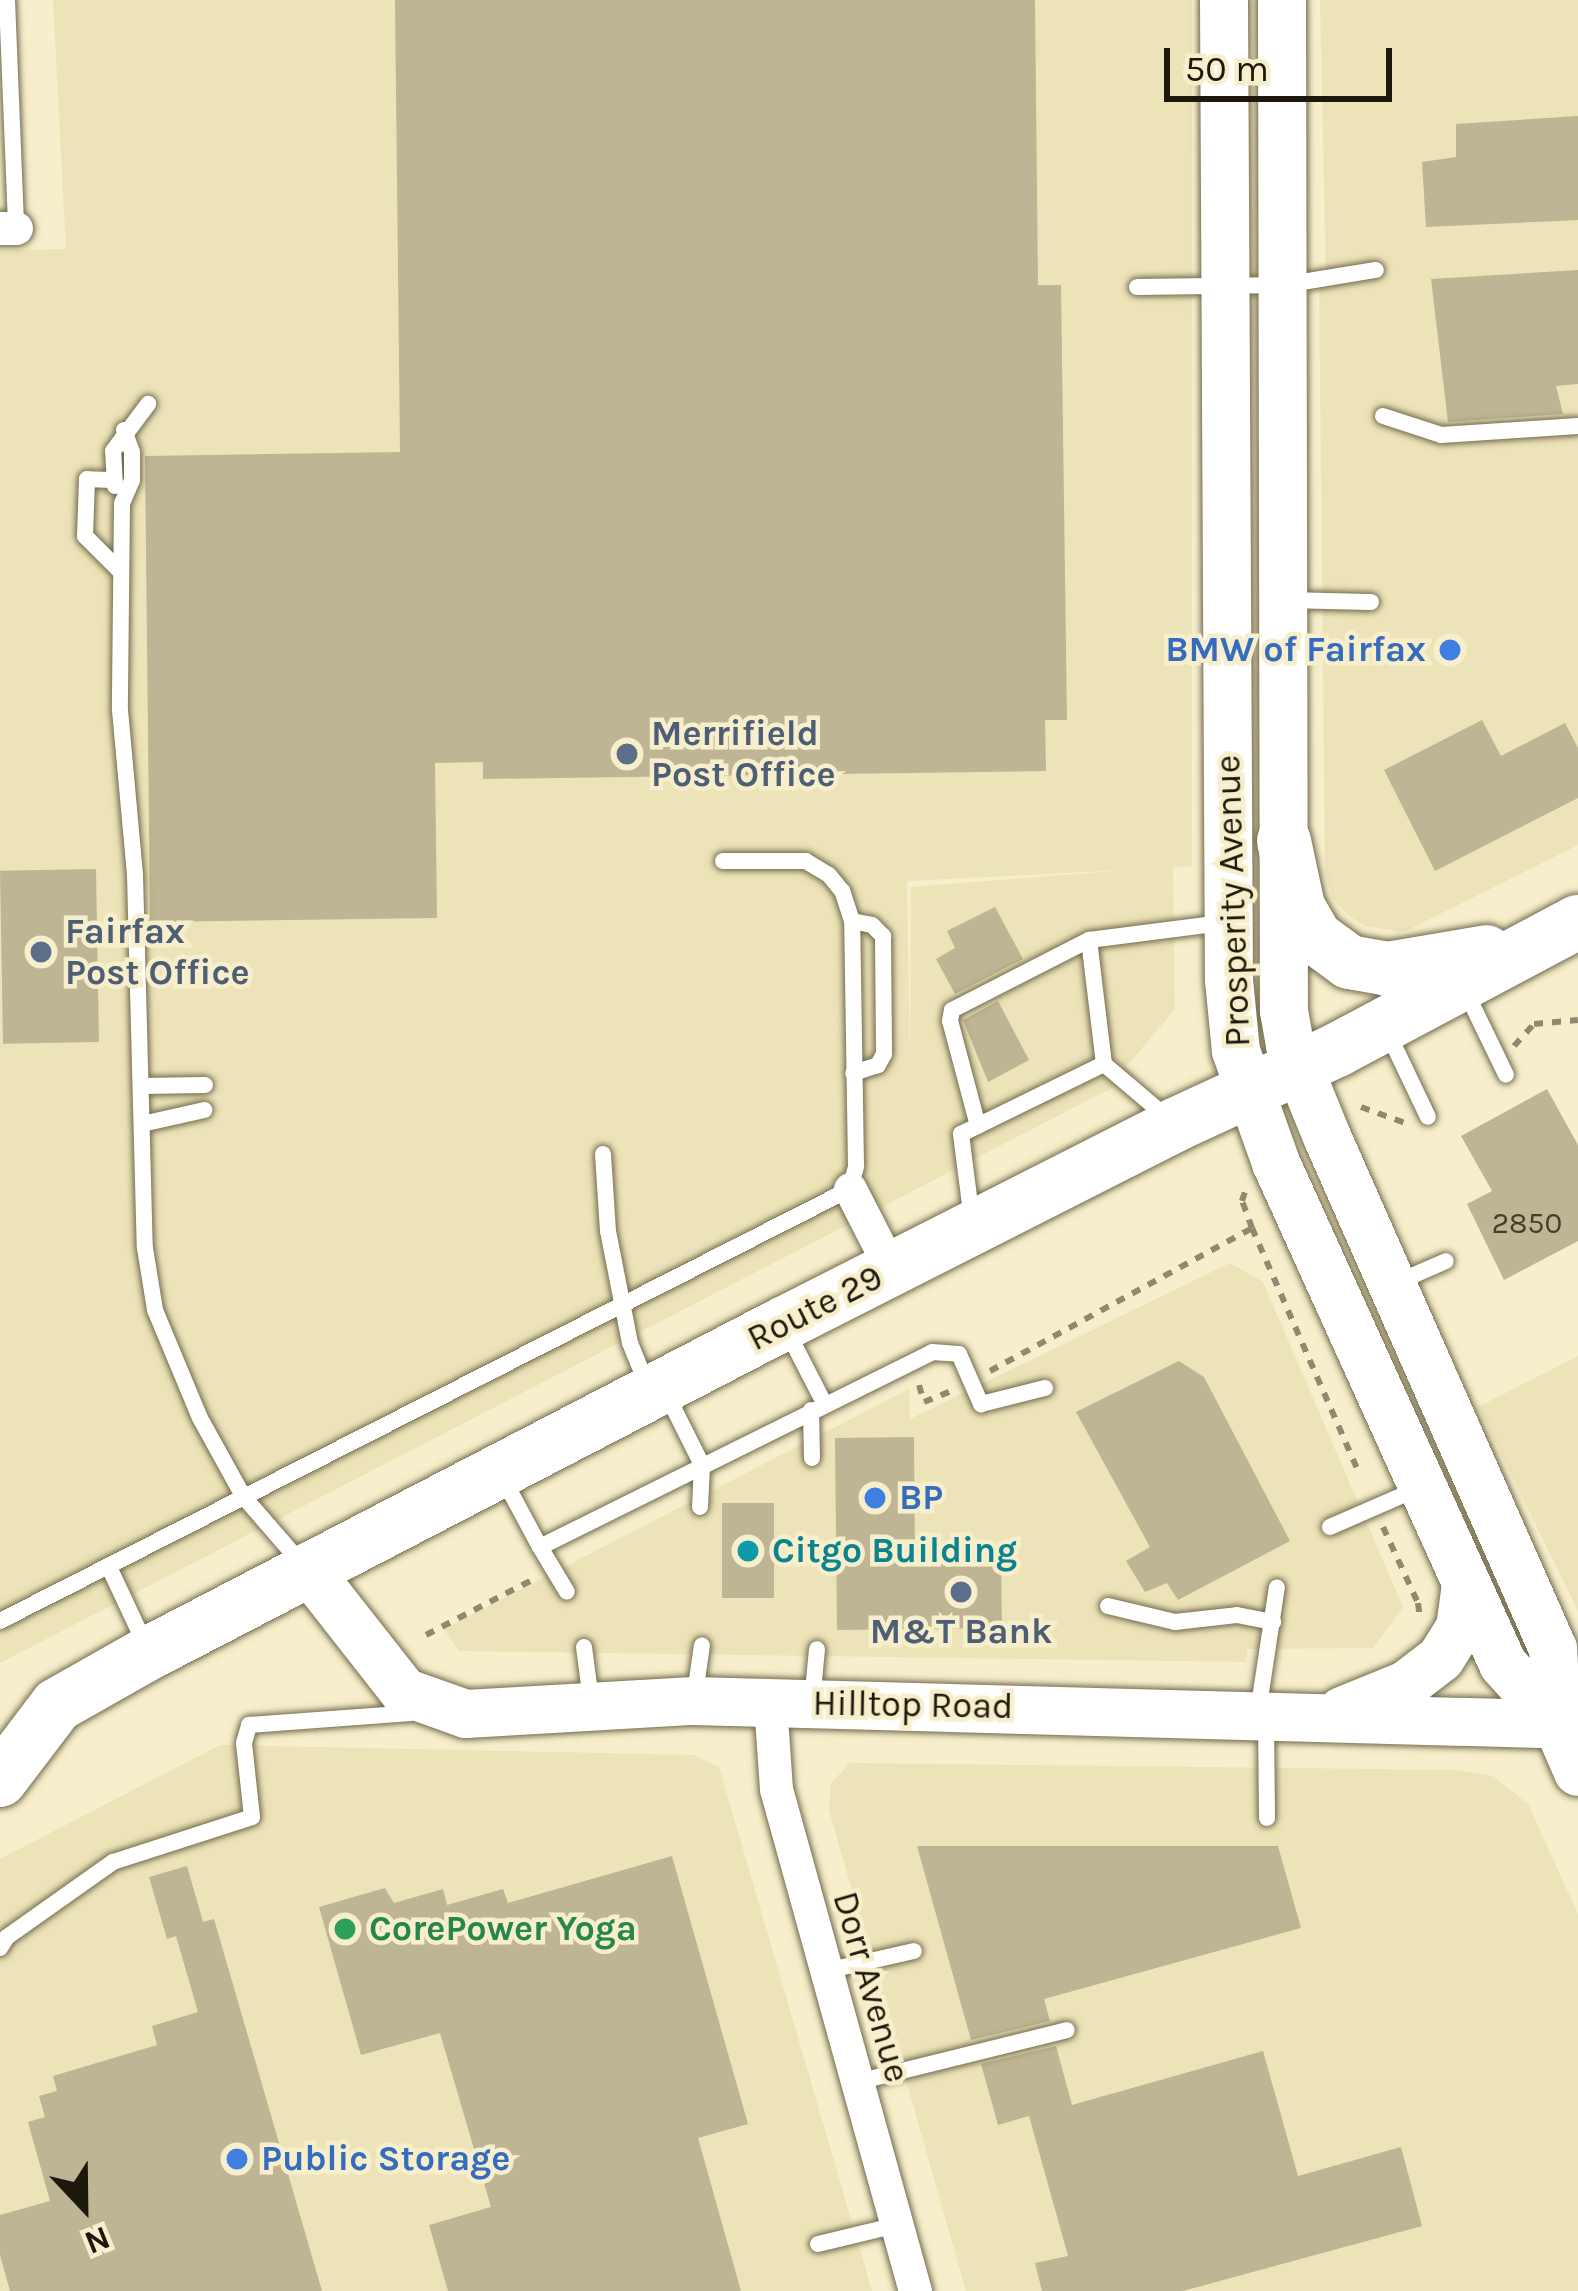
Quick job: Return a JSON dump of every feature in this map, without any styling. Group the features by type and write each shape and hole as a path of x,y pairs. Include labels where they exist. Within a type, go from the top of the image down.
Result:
{"main road":[{"name":"Prosperity Avenue","path":"1224,0 1233,1031 1247,1091 1503,1664 1568,1726"},
{"name":"Prosperity Avenue","path":"1282,0 1284,1011 1298,1068 1553,1649 1578,1772"},
{"path":"1284,841 1298,907 1316,937 1349,962 1387,969 1414,967 1563,930"},
{"name":"Route 29","path":"0,1780 57,1705 149,1653 783,1324 1384,1025 1563,930"},
{"name":"Hilltop Road","path":"310,1572 404,1692 466,1714 694,1701 1332,1715 1568,1726"},
{"path":"1332,1715 1406,1685 1441,1658 1460,1628 1466,1585"},
{"name":"Route 29","path":"0,1709 57,1705"}],"street":[{"path":"850,1189 891,1269"},
{"name":"Dorr Avenue","path":"791,1703 776,1789 915,2291"}],"lane":[{"path":"7,0 8,228"},
{"path":"1137,287 1284,285 1376,270"},
{"path":"122,504 112,480 113,451 124,430 148,404"},
{"path":"1383,416 1441,435 1578,426"},
{"path":"124,430 132,452 132,480 122,504 120,710 135,875 145,1248 154,1310 193,1402 243,1496 310,1572"},
{"path":"112,480 87,479 85,536 121,572"},
{"path":"1283,600 1371,602"},
{"path":"0,1621 850,1189 856,1166 852,921 842,891 829,875 806,861 724,861"},
{"path":"852,921 872,925 883,936 884,1054 878,1065 853,1073"},
{"path":"978,1126 950,1021 952,1010 1089,940 1229,922"},
{"path":"1089,940 1104,1064 1175,1125"},
{"path":"1463,985 1503,1067"},
{"path":"1384,1025 1420,1121"},
{"path":"973,1228 962,1134 1104,1064"},
{"path":"142,1086 205,1085"},
{"path":"142,1124 204,1110"},
{"path":"603,1154 608,1231 630,1343 702,1465 700,1507"},
{"path":"1392,1285 1446,1262"},
{"path":"783,1324 817,1407 812,1458"},
{"path":"541,1547 817,1407 945,1348 959,1354 980,1405 1045,1388"},
{"path":"500,1473 567,1592"},
{"path":"1330,1527 1423,1486"},
{"path":"109,1567 149,1653"},
{"path":"1268,1818 1262,1713 1277,1587"},
{"path":"1108,1606 1175,1622 1237,1615 1273,1622"},
{"path":"694,1701 702,1645"},
{"path":"584,1647 592,1706"},
{"path":"791,1703 817,1649"},
{"path":"0,1948 8,1937 113,1862 252,1817 244,1743 249,1725 392,1713 466,1714"},
{"path":"826,1971 914,1951"},
{"path":"857,2082 1067,2030"},
{"path":"818,2244 897,2225"}],"path":[{"path":"1503,1067 1534,1024 1578,1020"},
{"path":"1361,1107 1420,1121"},
{"path":"1251,1174 1242,1202 1358,1471"},
{"path":"973,1379 1252,1228"},
{"path":"1382,1524 1418,1603 1420,1624 1415,1640"}],"shaded area":[{"path":"53,0 1192,0 1192,866 1173,867 1175,1009 1126,1067 1135,1076 0,1663 0,250 66,249","holes":["1128,870 911,887 910,1066 907,881"]},
{"path":"1320,0 1578,0 1578,845 1404,932 1365,926 1348,915 1332,897 1325,872 1319,279 1326,278"},
{"path":"1230,1263 1263,1282 1403,1607 1373,1648 1247,1649 1246,1662 459,1651 444,1629 909,1389 910,1419"},
{"path":"1578,1356 1578,1611 1478,1407"},
{"path":"220,1745 694,1755 719,1767 872,2291 0,2291 0,1859"},
{"path":"850,1763 1458,1770 1493,1776 1528,1804 1578,1914 1578,2291 966,2291 829,1810 831,1783"}],"building":[{"path":"395,0 1035,0 1038,285 1061,285 1067,720 1045,720 1046,771 483,779 483,762 435,763 437,918 150,922 145,456 400,452"},
{"path":"1578,116 1578,220 1426,227 1422,162 1456,157 1456,124"},
{"path":"1578,270 1578,384 1556,386 1563,414 1448,422 1431,279"},
{"path":"1482,720 1501,756 1565,723 1578,748 1578,798 1435,871 1384,770"},
{"path":"96,869 99,1042 3,1044 0,871"},
{"path":"995,907 1023,959 955,994 936,959 955,948 947,931"},
{"path":"998,1001 1029,1060 988,1082 963,1020"},
{"path":"1547,1089 1578,1145 1578,1241 1504,1280 1467,1204 1492,1191 1461,1136"},
{"path":"1179,1361 1204,1377 1290,1541 1178,1600 1167,1583 1145,1592 1126,1561 1150,1547 1076,1412"},
{"name":"BP","path":"914,1437 915,1560 1001,1559 1002,1628 837,1630 835,1438"},
{"name":"Citgo Building","path":"722,1503 774,1503 774,1598 722,1598"},
{"path":"917,1846 1278,1846 1301,1928 1044,1999 1050,2021 971,2040"},
{"path":"672,1856 748,2124 698,2138 741,2291 448,2291 429,2225 491,2207 440,2033 361,2055 319,1907 385,1888 394,1903 443,1889 447,1905 503,1889 508,1903"},
{"path":"187,1866 203,1922 214,1919 322,2291 10,2291 0,2255 0,2215 50,2201 28,2122 45,2117 39,2096 57,2091 53,2076 157,2045 152,2026 198,2012 176,1936 167,1939 149,1877"},
{"path":"1056,2046 1072,2105 1263,2051 1298,2176 1401,2147 1422,2226 1183,2291 1042,2291 1035,2263 1068,2256 1029,2116 998,2125 981,2064"}],"place":[{"name":"BMW of Fairfax","path":"1450,650"},
{"name":"Merrifield Post Office","path":"627,754"},
{"name":"Fairfax Post Office","path":"41,952"},
{"name":"BP","path":"875,1498"},
{"name":"Citgo Building","path":"748,1551"},
{"name":"M&T Bank","path":"961,1592"},
{"name":"CorePower Yoga","path":"345,1929"},
{"name":"Public Storage","path":"237,2159"}]}
